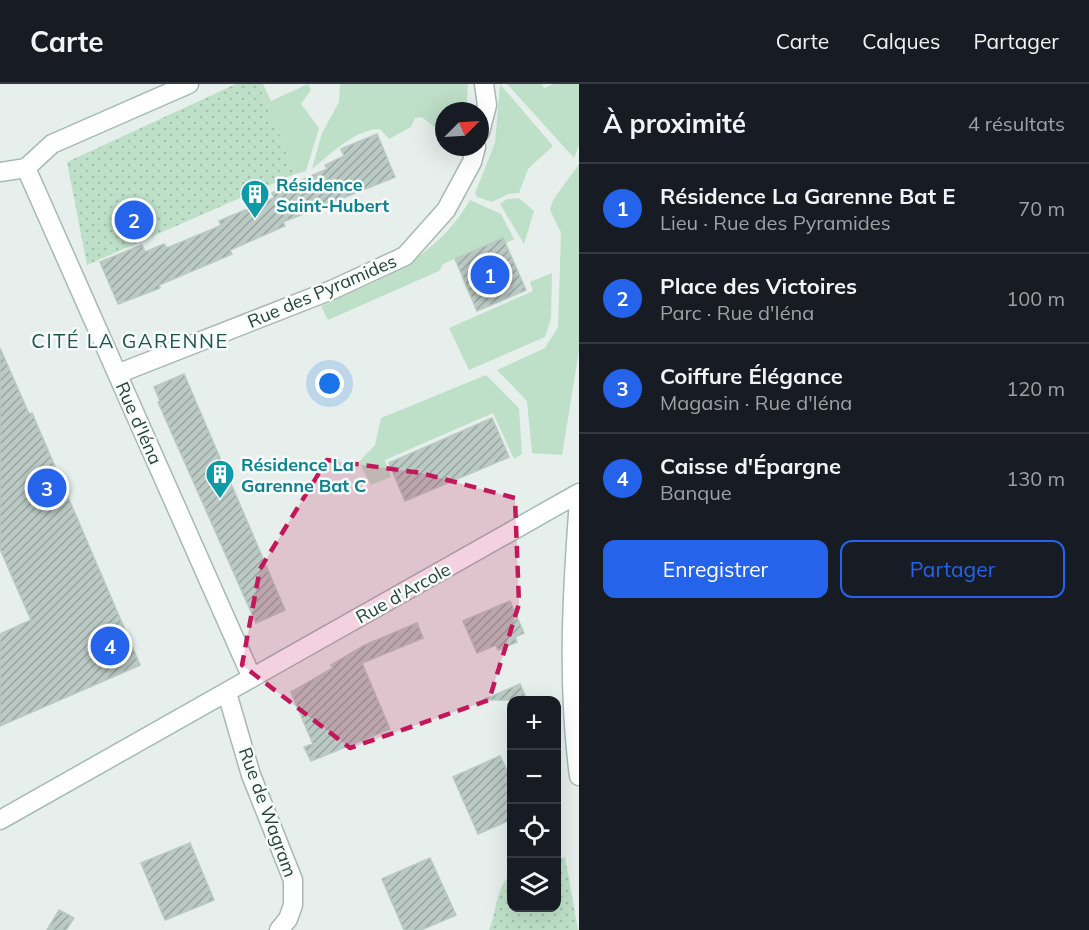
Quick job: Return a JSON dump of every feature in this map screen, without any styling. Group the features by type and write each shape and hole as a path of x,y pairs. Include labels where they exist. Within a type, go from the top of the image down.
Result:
{"street":[{"path":"0,172 26,168 52,144 189,84"},
{"path":"484,84 487,102"},
{"name":"Rue des Pyramides","path":"117,374 334,289 405,256 446,210 474,156"},
{"name":"Rue d'Iéna","path":"26,168 252,678"},
{"name":"Rue d'Arcole","path":"0,820 579,493"},
{"path":"579,501 573,576 573,663 579,776"},
{"name":"Rue de Wagram","path":"227,693 257,792 293,880 293,905 288,919 279,930"}],"highlighted area":[{"path":"327,460 421,473 515,498 519,604 489,700 350,748 242,665 260,569"}],"green space":[{"path":"236,84 259,84 295,174 87,265 67,162"},
{"path":"259,84 263,84 271,101 308,84 311,90 301,104 319,128 306,171 295,174"},
{"path":"340,84 468,84 467,102 435,102 435,128 422,117 415,118 411,127 389,139 380,129 362,133 344,143 312,169 322,133 339,102"},
{"path":"500,84 553,146 528,169 519,193 508,194 492,202 477,197 475,193 495,143"},
{"path":"507,84 542,84 544,88 554,84 579,84 579,145 574,158"},
{"path":"579,164 579,351 562,455 532,453 527,401 497,370 545,348 558,327 561,233 550,210 553,200"},
{"path":"519,198 534,211 524,244 500,204 507,199"},
{"path":"470,200 501,214 514,239 505,244 503,238 443,264 439,271 328,320 321,306 385,276 423,253 456,221"},
{"path":"552,273 551,318 545,337 469,370 449,328 533,291 530,282"},
{"path":"486,375 519,408 522,454 514,459 493,413 385,460 391,477 371,485 359,462 375,445 381,418"},
{"path":"565,857 578,930 489,930 499,893 507,879 507,912 561,912 561,858"}],"building":[{"name":"Résidence Saint-Hubert","path":"377,134 395,177 283,222 285,226 230,250 232,254 159,285 160,288 118,304 100,262 142,245 145,252 164,244 167,248 213,229 221,225 219,221 274,198 272,193 327,169 325,165 344,156 341,149"},
{"path":"503,238 526,290 477,311 455,259"},
{"path":"0,348 29,414 32,413 140,665 0,726 0,634 31,620 0,549"},
{"name":"Résidence La Garenne Bat C","path":"184,374 285,610 256,623 158,402 160,401 154,387"},
{"path":"492,418 509,457 405,501 389,463"},
{"path":"510,601 524,633 515,637 517,642 498,650 496,645 477,653 463,621"},
{"path":"417,623 423,638 362,663 390,729 311,761 304,747 313,744 291,692 333,668 331,665 365,645"},
{"path":"520,684 525,696 507,696 507,700 483,700"},
{"path":"500,756 507,771 507,821 478,834 453,777"},
{"path":"190,843 214,900 165,920 141,863"},
{"path":"430,858 456,915 421,930 404,930 382,879"},
{"path":"59,910 74,918 66,930 47,930"}],"place":[{"name":"Place des Victoires","path":"134,220"},
{"name":"Résidence Saint-Hubert","path":"255,220"},
{"name":"Résidence La Garenne Bat E","path":"490,275"},
{"name":"Coiffure Élégance","path":"47,488"},
{"name":"Résidence La Garenne Bat C","path":"220,500"},
{"name":"Caisse d'Épargne","path":"110,646"}],"district":[{"name":"CITÉ LA GARENNE","path":"130,340"}]}
